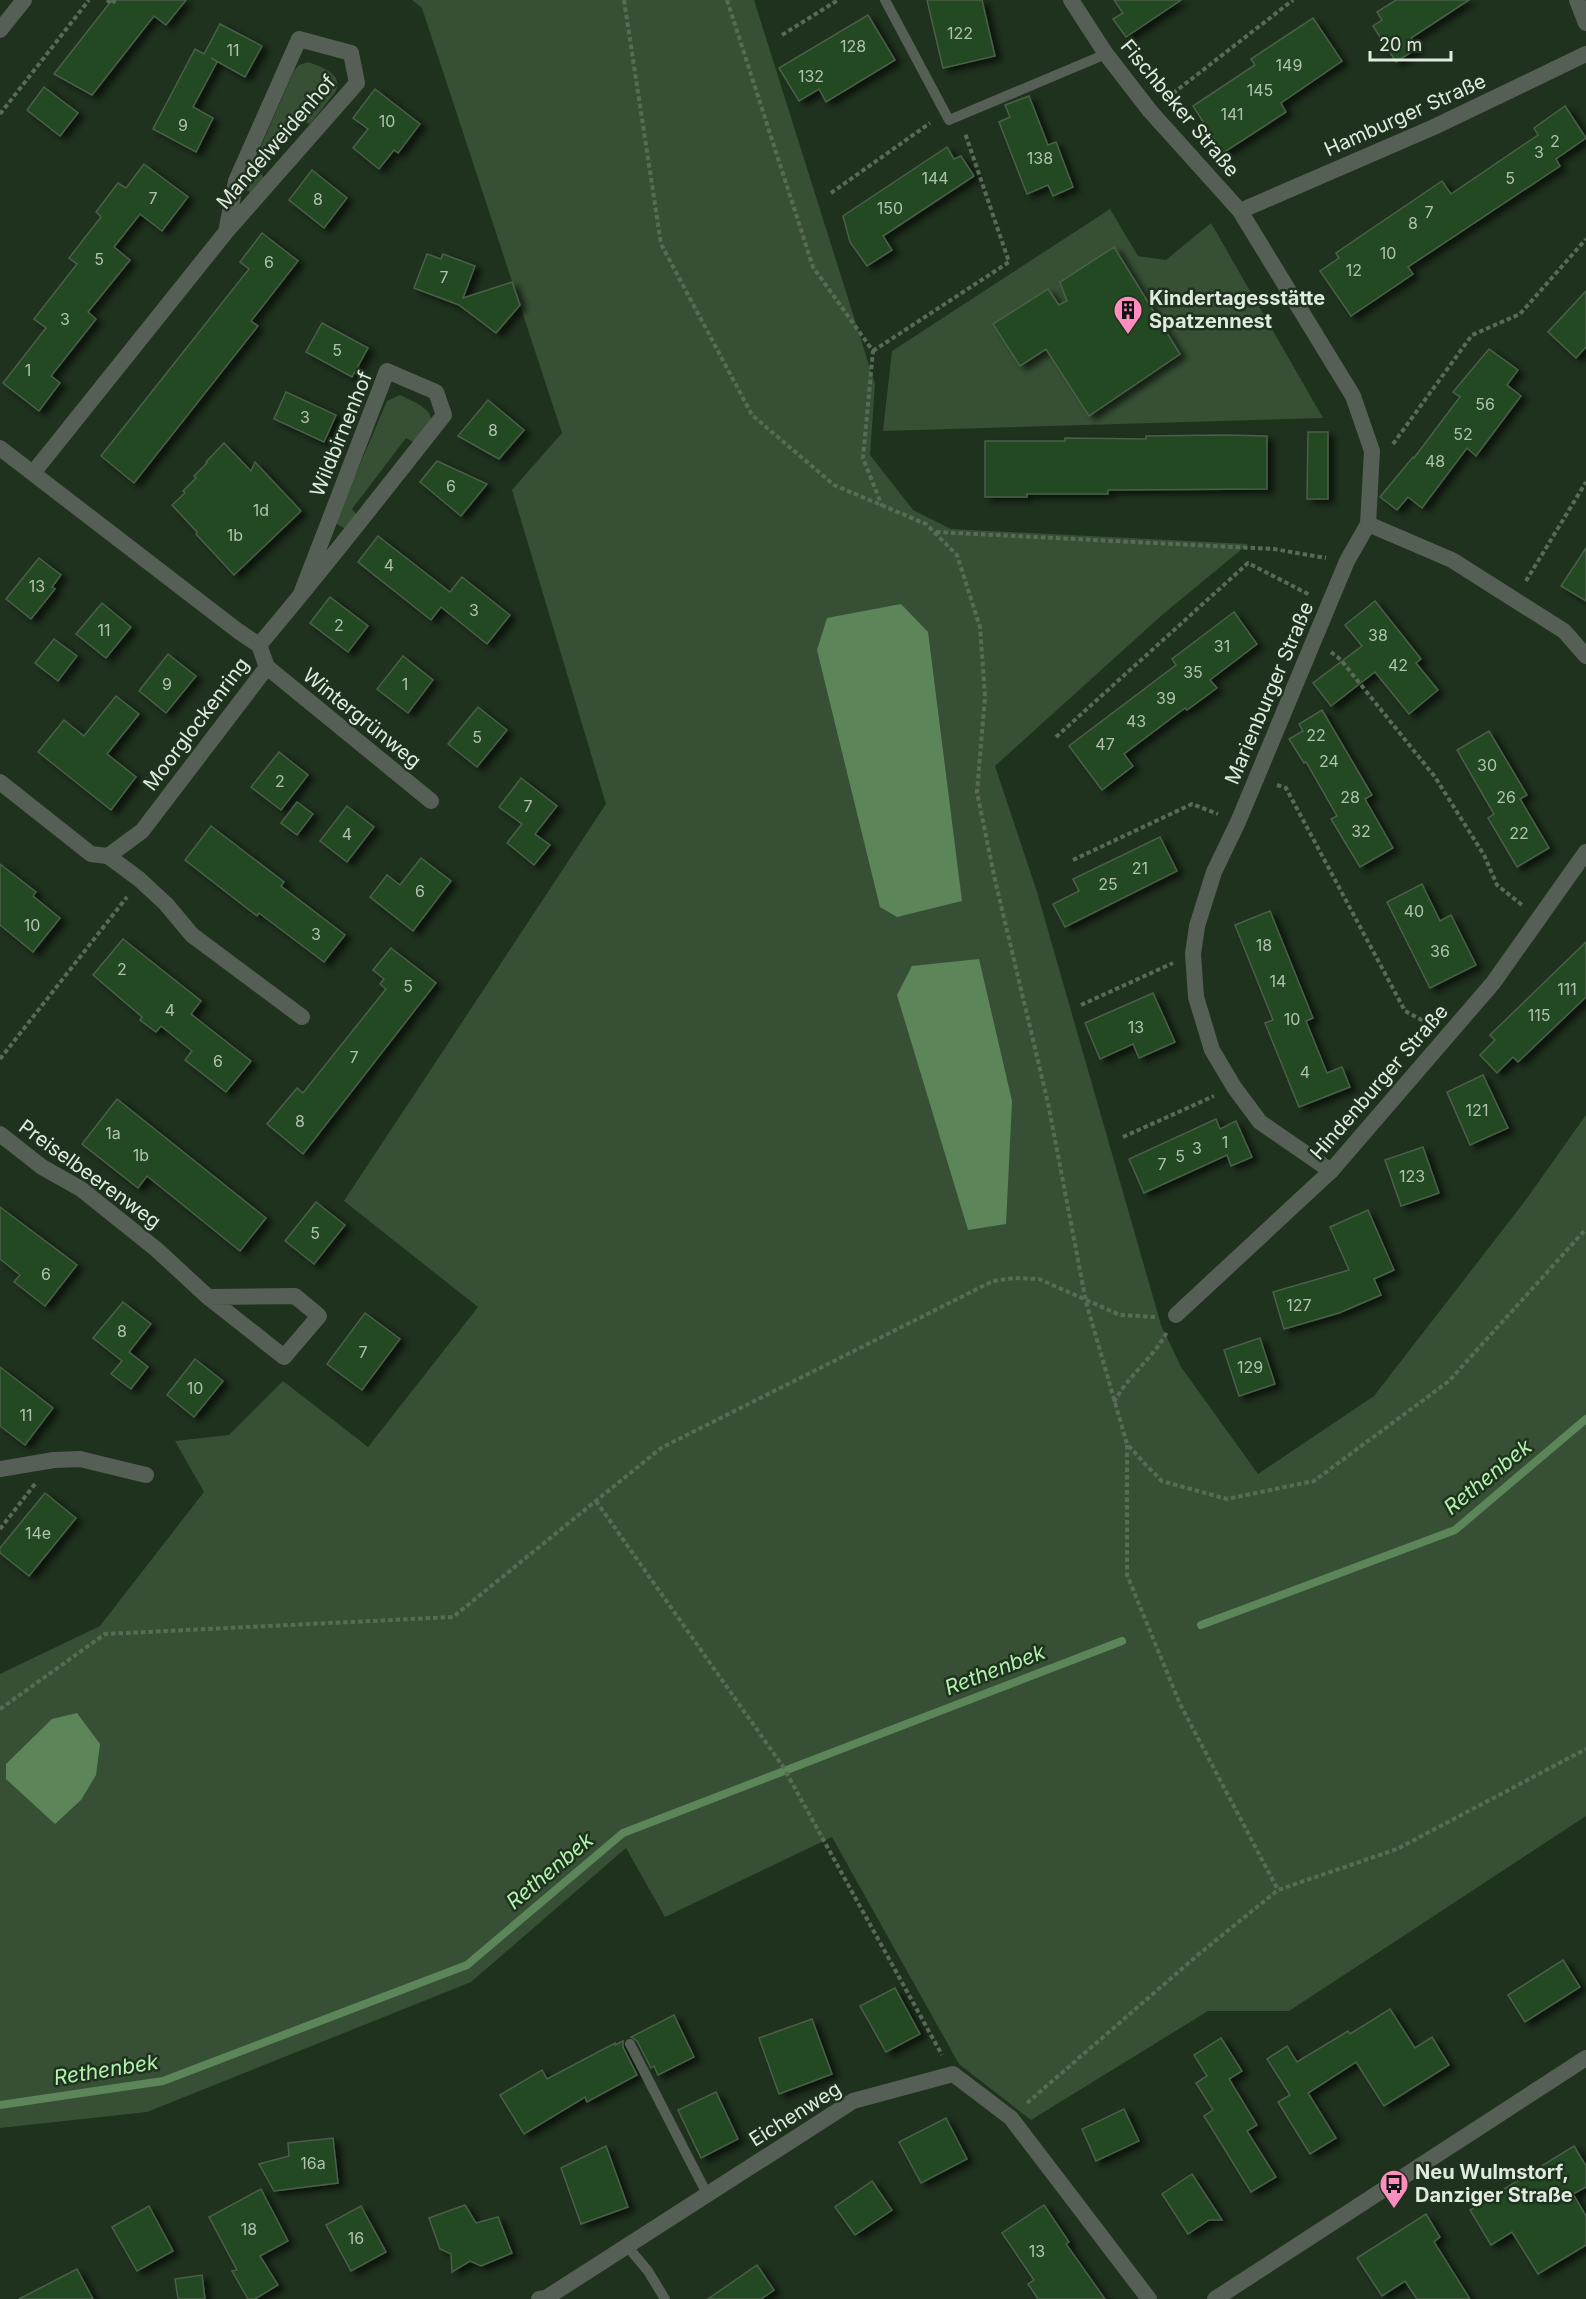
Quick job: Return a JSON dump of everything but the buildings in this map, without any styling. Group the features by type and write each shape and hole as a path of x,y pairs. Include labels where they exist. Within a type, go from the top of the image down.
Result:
{"street":[{"path":"0,30 24,0"},
{"name":"Fischbeker Straße","path":"1071,0 1106,54 1150,111 1240,211"},
{"path":"1577,0 1586,23"},
{"name":"Mandelweidenhof","path":"33,473 226,232 357,83 351,53 299,39 236,181 226,232"},
{"name":"Hamburger Straße","path":"1240,211 1434,126 1586,54"},
{"name":"Marienburger Straße","path":"1240,211 1353,396 1372,451 1368,524 1347,561 1238,822 1214,872 1197,926 1193,954 1196,997 1212,1050 1234,1087 1260,1122 1331,1171"},
{"name":"Wildbirnenhof","path":"259,645 301,594 444,415 436,392 387,371 301,594"},
{"name":"Moorglockenring","path":"0,448 259,645 267,668 142,831 108,856"},
{"path":"1368,524 1452,560 1564,632 1586,656"},
{"name":"Wintergrünweg","path":"267,668 431,801"},
{"path":"0,782 91,854 108,856 139,879 166,904 192,934 302,1017"},
{"name":"Hindenburger Straße","path":"1176,1316 1331,1171 1493,983 1586,852"},
{"name":"Preiselbeerenweg","path":"0,1134 42,1167 81,1189 156,1249 208,1297 284,1357 319,1316 295,1296 208,1297"},
{"path":"0,1468 54,1460 80,1459 146,1476"},
{"path":"1215,2299 1586,2058"},
{"path":"953,2074 1011,2118 1149,2299"},
{"name":"Eichenweg","path":"539,2299 546,2298 853,2101 953,2074"}],"lane":[{"path":"885,0 954,118 1106,54"},
{"path":"630,2044 707,2194"},
{"path":"627,2246 648,2271 665,2299"}],"path":[{"path":"0,114 89,0"},
{"path":"107,0 112,4 115,0"},
{"path":"624,0 661,244 752,415 834,485 926,524 957,555 980,627 985,697 977,792 995,880 1048,1103 1086,1302 1127,1444 1127,1575 1180,1704 1278,1890"},
{"path":"727,0 813,267 873,351 862,458 882,507"},
{"path":"782,34 838,0"},
{"path":"1150,111 1293,0"},
{"path":"831,193 939,117 954,118 1009,262 873,351"},
{"path":"1372,451 1391,445 1472,335 1520,314 1586,239"},
{"path":"1515,600 1586,482"},
{"path":"935,532 1274,549 1347,561"},
{"path":"1056,737 1248,563 1329,605"},
{"path":"1315,639 1341,660 1435,777 1484,855 1497,885 1539,918"},
{"path":"1257,777 1286,788 1405,1011 1449,1034"},
{"path":"1073,860 1192,804 1238,822"},
{"path":"0,1059 118,911 139,879"},
{"path":"1081,1005 1193,954"},
{"path":"1123,1137 1234,1087"},
{"path":"1127,1444 1162,1481 1227,1500 1314,1481 1449,1381 1586,1229"},
{"path":"0,1709 105,1634 453,1617 661,1448 993,1281 1014,1278 1039,1279 1120,1316 1176,1316"},
{"path":"1114,1402 1121,1389 1162,1341 1176,1316"},
{"path":"0,1529 54,1460"},
{"path":"596,1501 785,1770 953,2074"},
{"path":"1011,2118 1199,1954 1278,1890 1397,1850 1586,1749"}],"shaded area":[{"path":"412,0 754,0 875,384 870,455 913,510 951,529 1248,544 1162,615 995,766 1037,892 1161,1325 1181,1367 1258,1474 1374,1396 1525,1201 1586,1115 1586,1816 1289,2011 1208,2011 1031,2120 959,2064 832,1837 665,1917 626,1848 471,1982 147,2112 0,2128 0,1674 100,1626 204,1492 175,1441 229,1435 283,1381 368,1447 478,1307 344,1201 606,804 512,490 562,433 422,8"},
{"path":"308,62 334,75 336,91 310,124 300,120 260,172 266,181 254,195 243,187 294,71 299,65"},
{"path":"1110,209 1138,256 1166,260 1211,223 1323,418 883,431 892,351"},
{"path":"400,395 426,409 431,418 430,423 414,442 406,438 352,509 358,516 346,529 335,523 387,401"},
{"path":"901,604 928,632 962,901 897,917 880,907 817,650 827,618"},
{"path":"979,959 1012,1101 1006,1224 968,1230 897,995 912,966"},
{"path":"77,1713 100,1744 96,1775 81,1800 55,1824 6,1779 6,1764 52,1719"}],"waterway":[{"name":"Rethenbek","path":"1201,1625 1455,1530 1586,1419"},
{"name":"Rethenbek","path":"0,2105 163,2081 467,1965 623,1833 1122,1641"}],"place":[{"name":"Kindertagesstätte Spatzennest","path":"1128,336"},
{"name":"Neu Wulmstorf, Danziger Straße","path":"1394,2210"}]}
